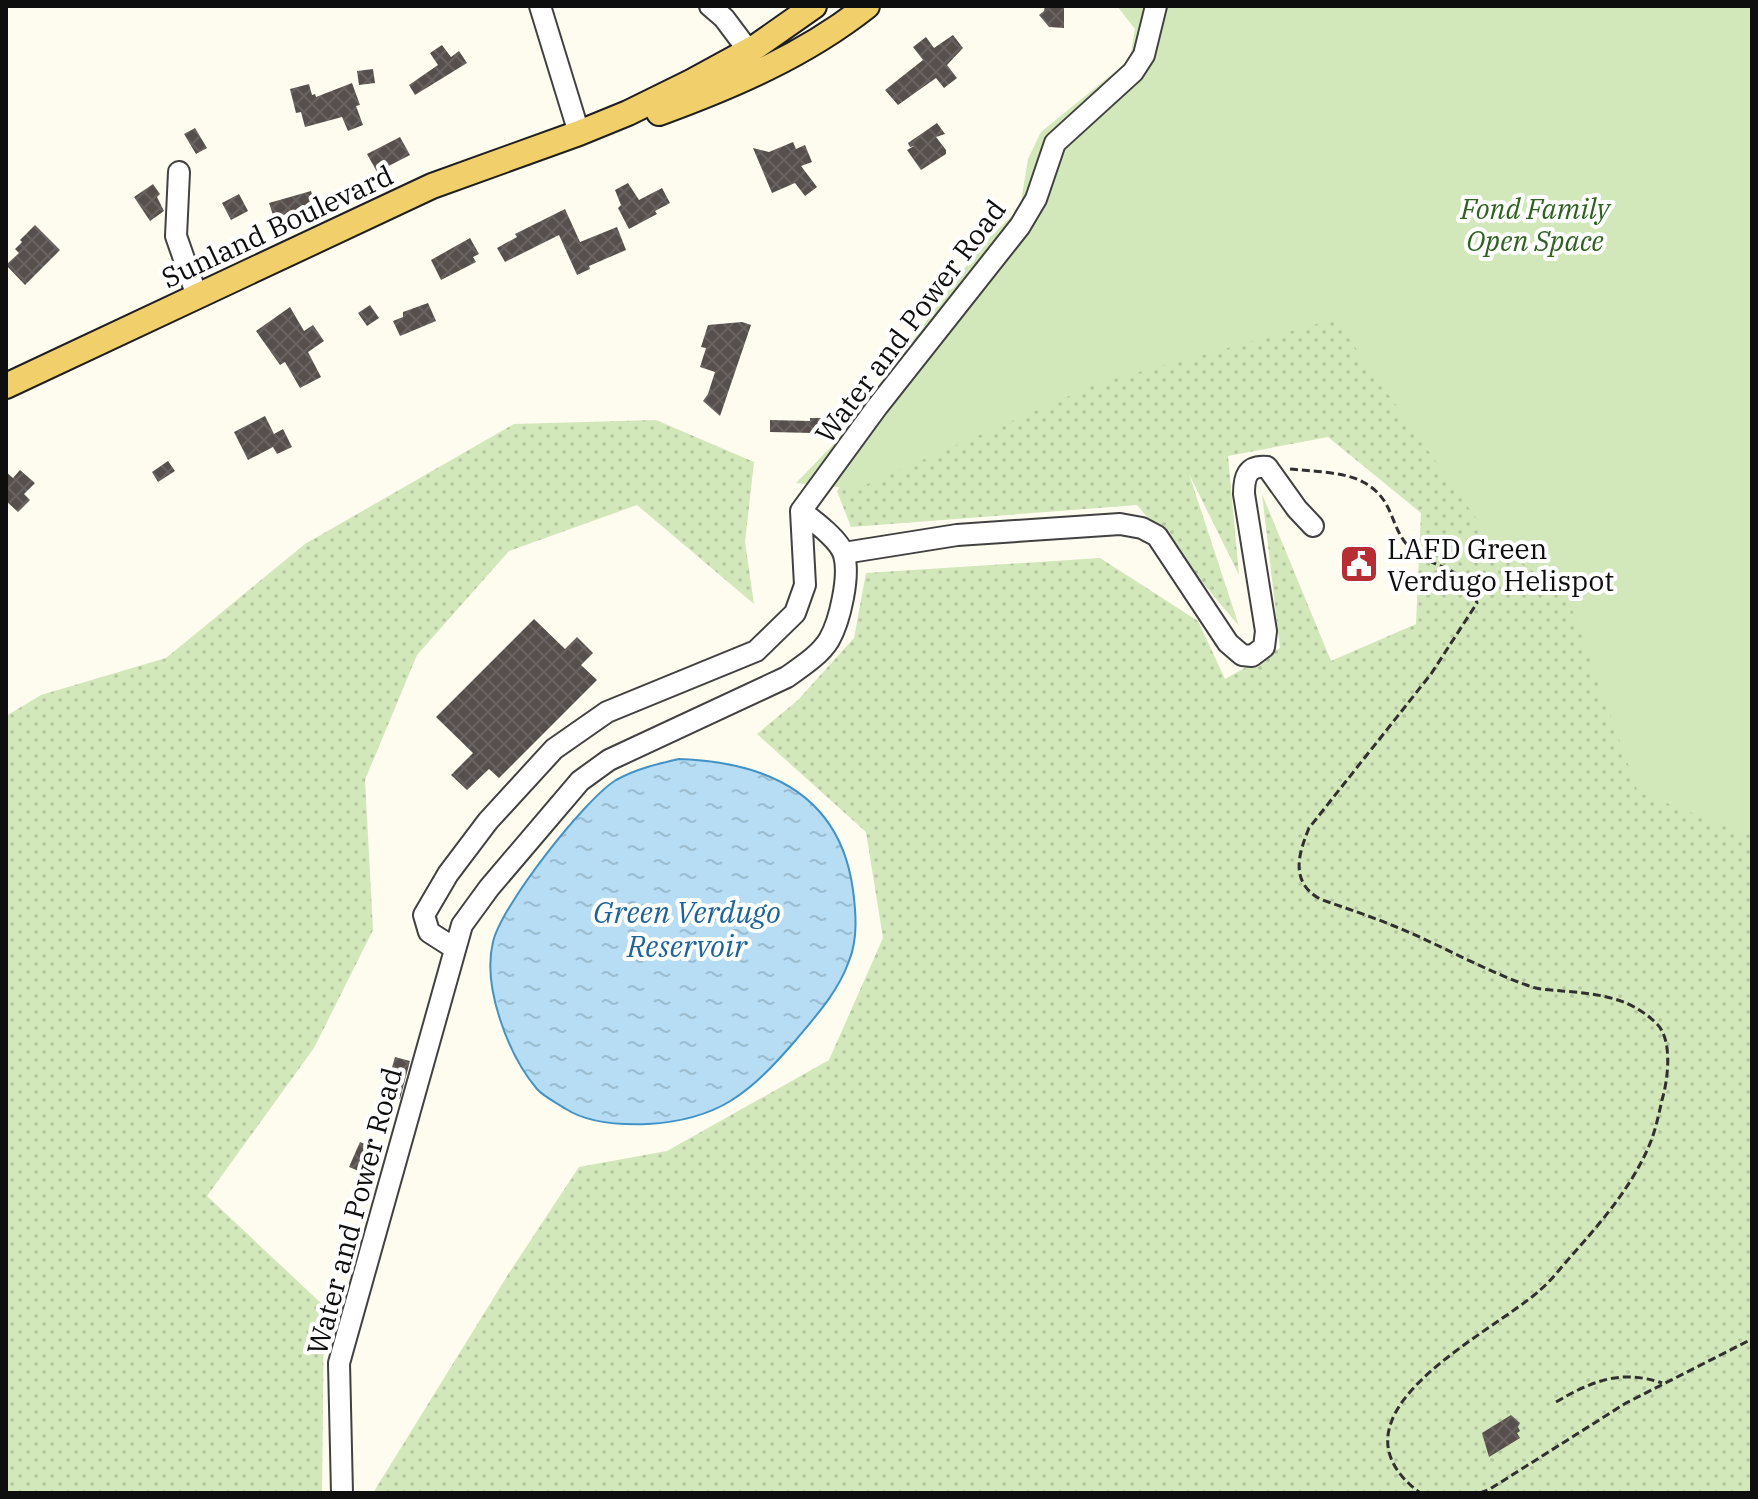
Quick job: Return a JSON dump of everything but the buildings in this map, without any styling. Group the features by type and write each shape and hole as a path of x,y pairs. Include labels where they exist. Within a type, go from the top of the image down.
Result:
{"main road":[{"name":"Sunland Boulevard","path":"6,386 432,186 579,133 691,82 748,50 814,6"},
{"name":"Sunland Boulevard","path":"579,133 629,123 770,68 819,40 867,6"}],"street":[{"path":"540,6 579,133"},
{"path":"710,6 724,18 748,50"},
{"name":"Water and Power Road","path":"801,511 877,407 1020,226 1036,199 1055,143 1133,72 1144,55 1156,6"},
{"path":"179,172 176,236 197,296"},
{"path":"801,511 822,528 844,553 957,535 1120,524 1142,528 1157,536 1228,643 1242,655 1252,656 1264,647 1266,631 1244,494 1244,479 1250,470 1257,466 1267,467 1313,526"},
{"path":"454,948 429,932 424,915 448,874 488,821 554,749 607,712 756,651 795,613 805,585 801,511"},
{"name":"Water and Power Road","path":"342,1493 339,1363 462,925 489,888 580,781 609,760 787,677 806,664 828,641 838,619 845,587 844,553"}],"path":[{"path":"1267,467 1317,471 1362,480 1382,496 1407,546 1455,571 1473,588 1477,603 1431,674 1309,828 1299,853 1301,881 1309,893 1393,925 1535,989 1604,995 1624,1001 1660,1026 1666,1045 1667,1084 1651,1141 1614,1208 1540,1291 1459,1347 1417,1384 1400,1405 1388,1429 1387,1443 1391,1458 1406,1482 1420,1493"},
{"path":"1480,1493 1626,1403 1752,1339"},
{"path":"1556,1402 1598,1380 1646,1377 1664,1383"}],"green space":[{"name":"Fond Family Open Space","path":"1117,6 1752,6 1752,836 1638,792 1568,598 1490,538 1335,319 1099,383 856,489 796,483 853,424 963,270 986,241 1020,208 1028,159 1041,132 1127,62 1135,29"},
{"path":"1752,6 1752,1493 373,1493 509,1273 579,1167 667,1151 829,1060 883,938 866,832 757,734 798,700 854,638 866,573 1100,558 1198,621 1225,679 1280,648 1262,494 1331,661 1416,624 1421,513 1328,437 1228,456 1239,575 1189,474 1239,626 1137,505 851,527 837,491 987,291"},
{"path":"656,420 754,462 745,542 754,604 637,505 509,551 417,655 365,780 373,930 314,1048 207,1196 324,1306 322,1493 6,1493 6,716 41,695 166,658 305,544 514,424"}],"water":[{"name":"Green Verdugo Reservoir","path":"679,759 741,767 769,776 815,807 833,829 845,857 855,908 852,953 839,983 811,1022 763,1075 731,1100 695,1117 673,1121 627,1124 595,1121 575,1114 543,1095 516,1058 494,999 491,979 493,942 499,925 527,880 602,791 631,773"}],"place":[{"name":"LAFD Green Verdugo Helispot","path":"1359,564"}]}
